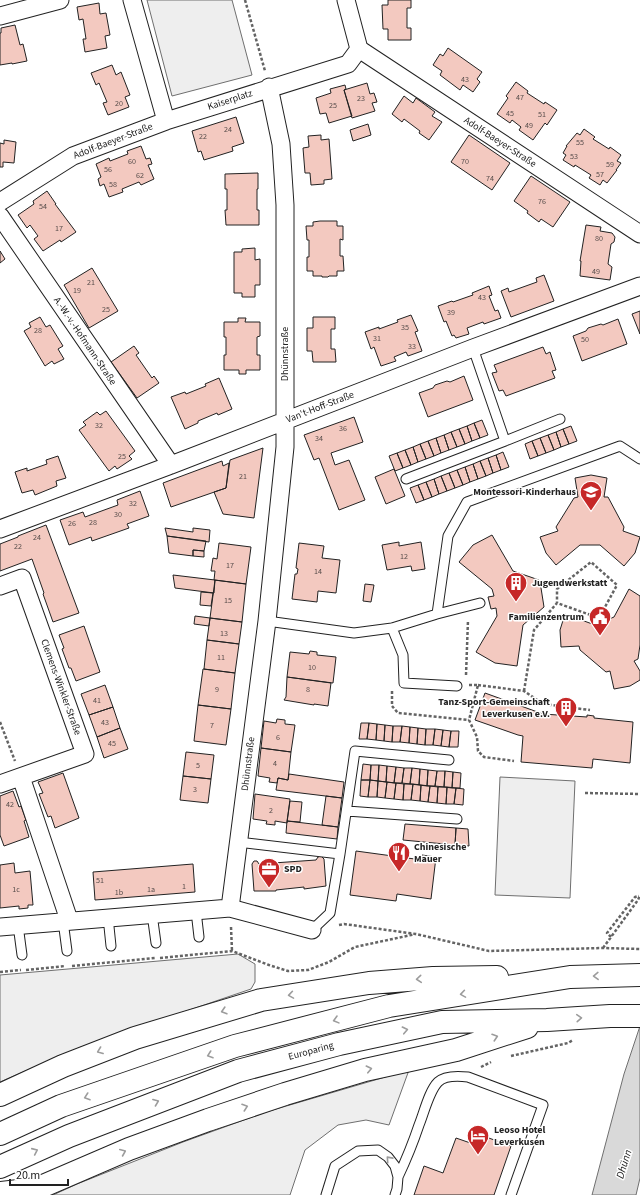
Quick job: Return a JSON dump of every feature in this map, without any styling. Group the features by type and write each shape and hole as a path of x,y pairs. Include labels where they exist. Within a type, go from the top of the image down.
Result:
{"highway":[{"path":"0,1095 63,1066 135,1038 261,1000 369,984 433,978 631,975"},
{"path":"0,1134 61,1106 235,1046 389,1006 570,977"},
{"name":"Europaring","path":"0,1167 69,1136 238,1071 339,1044 442,1022 640,1016"},
{"path":"0,1193 32,1192 129,1149 278,1096 365,1070 456,1050 547,1020"}],"street":[{"path":"0,16 60,0"},
{"path":"132,0 166,121"},
{"path":"346,0 359,50"},
{"name":"Kaiserplatz","path":"166,121 269,87 348,64 359,50"},
{"name":"Adolf-Baeyer-Straße","path":"359,50 640,234"},
{"name":"Dhünnstraße","path":"230,908 267,621 284,446 285,205 281,144 269,87"},
{"name":"Adolf-Baeyer-Straße","path":"0,202 73,156 166,121"},
{"name":"A.-W.-v.-Hofmann-Straße","path":"0,216 171,465"},
{"name":"Van't-Hoff-Straße","path":"0,529 171,465 473,348 640,286"},
{"name":"Clemens-Winkler-Straße","path":"0,586 22,578 85,754 0,784"},
{"path":"21,777 66,921"},
{"path":"0,927 230,908 312,930"}],"lane":[{"path":"473,348 505,441"},
{"path":"406,479 560,419"},
{"path":"437,614 448,536 467,502 620,446 640,459"},
{"path":"267,621 354,632 392,628 480,603"},
{"path":"392,628 403,655 404,683 461,685"},
{"path":"312,930 330,913 347,811 355,751 449,760"},
{"path":"347,811 457,819"},
{"path":"238,842 340,854"},
{"path":"196,910 199,937"},
{"path":"152,914 156,943"},
{"path":"108,917 111,946"},
{"path":"66,921 67,951"},
{"path":"18,925 22,955"},
{"path":"398,1177 408,1157 432,1092 438,1082 459,1076 468,1077 543,1105 511,1195"},
{"path":"326,1195 336,1166 358,1151 378,1150 388,1157 395,1166 398,1177 397,1189 394,1195"}],"path":[{"path":"245,0 269,87"},
{"path":"524,692 534,630 557,603 557,589 591,562 617,585 599,618 557,603"},
{"path":"466,677 468,606"},
{"path":"461,685 478,685 524,692 543,704 590,710"},
{"path":"478,685 469,720 477,737 478,752 484,757 514,761"},
{"path":"0,722 21,777"},
{"path":"585,793 640,794"},
{"path":"611,937 607,933 635,897 640,895"},
{"path":"603,948 638,900 640,895"},
{"path":"230,908 232,951"},
{"path":"312,930 344,924 416,934 489,952 603,948 640,949"},
{"path":"0,972 232,951 288,971 308,970 329,962 355,947 416,934"},
{"path":"506,1057 568,1043 574,1039"},
{"path":"482,1066 492,1062"}],"shaded area":[{"path":"147,0 232,0 252,75 172,96"},
{"path":"500,777 575,781 570,898 495,895"},
{"path":"238,954 255,964 255,982 251,989 81,1047 0,1082 0,975"},
{"path":"409,1070 389,1125 366,1120 338,1125 305,1150 290,1195 53,1195 183,1142 266,1112"}],"water":[{"name":"Dhünn","path":"640,1026 640,1178 636,1195 592,1195 624,1074"}],"building":[{"path":"388,0 411,0 411,8 407,8 407,28 411,28 411,40 388,40 388,29 383,29 382,5 388,5"},
{"path":"99,3 100,14 106,13 110,35 105,36 107,48 85,52 83,39 86,39 83,19 79,20 77,7"},
{"path":"15,25 20,45 23,44 27,61 0,65 1,28"},
{"path":"448,48 482,72 477,79 480,82 473,92 463,85 460,90 440,75 442,71 433,65 440,54 443,56"},
{"path":"112,65 116,75 121,72 130,95 125,97 129,107 108,115 103,103 107,102 99,83 96,85 91,73"},
{"path":"516,82 528,91 527,93 557,110 547,125 545,123 533,140 519,130 521,127 512,120 510,123 497,114 508,98 506,96"},
{"path":"367,83 370,94 374,93 377,102 372,103 375,111 352,118 344,90"},
{"path":"345,85 346,89 344,90 352,116 329,123 326,113 320,114 316,98 331,93 330,89"},
{"path":"404,96 413,103 416,98 435,112 432,116 442,122 429,140 404,119 402,122 392,114"},
{"path":"236,117 244,143 232,147 233,151 204,160 201,151 198,152 192,131"},
{"path":"368,124 371,135 353,141 350,130"},
{"path":"584,129 595,137 593,139 609,149 610,147 621,155 617,161 621,163 607,183 603,180 600,185 589,178 591,175 575,165 574,167 563,160 566,155 563,153 566,146 577,133 580,135"},
{"path":"321,135 321,140 329,139 332,179 324,180 324,184 311,185 310,173 305,173 303,148 309,147 308,136"},
{"path":"469,135 510,163 492,190 451,162"},
{"path":"4,140 16,142 14,163 3,162 3,167 0,167 0,143 4,144"},
{"path":"141,146 146,159 150,158 152,164 148,165 154,179 141,185 139,182 122,189 123,192 109,197 104,184 100,186 98,179 101,177 96,164 109,158 110,161 128,154 127,151"},
{"path":"258,173 257,210 259,210 259,225 226,225 225,210 227,210 227,189 225,189 225,174"},
{"path":"531,176 570,202 553,227 541,219 539,222 527,213 528,211 514,201"},
{"path":"47,191 76,232 43,251 34,239 38,236 30,225 27,228 18,215 34,204 33,201"},
{"path":"337,221 337,226 343,226 343,240 340,239 340,256 343,256 344,271 337,271 337,276 313,276 313,271 307,271 309,240 307,240 306,226 313,226 313,222"},
{"path":"586,225 601,227 600,231 612,233 615,237 614,242 611,244 608,264 612,267 610,280 580,276 580,261"},
{"path":"255,248 255,260 260,259 260,285 255,285 255,297 242,297 242,293 234,293 234,252 242,252 242,249"},
{"path":"0,251 5,259 0,263"},
{"path":"92,268 118,311 89,328 64,285"},
{"path":"544,275 554,301 511,317 501,291 508,288 509,292 537,282 536,278"},
{"path":"489,286 492,295 489,296 495,311 498,310 501,318 484,324 483,322 467,328 469,334 456,338 454,335 452,336 446,321 444,322 438,306 473,295 472,293"},
{"path":"640,311 640,334 632,314"},
{"path":"411,315 418,331 415,332 422,351 408,356 406,352 394,357 396,361 381,366 374,347 371,349 365,332 398,322 397,320"},
{"path":"40,317 46,327 50,325 63,346 58,349 64,359 54,364 52,361 45,366 24,331 31,327 29,323"},
{"path":"313,317 335,317 335,329 331,329 331,349 335,349 336,362 313,362 312,351 307,351 307,328 313,328"},
{"path":"238,318 246,318 245,322 260,322 260,336 257,337 257,355 260,355 260,370 246,370 246,374 239,374 239,370 224,370 226,337 224,337 224,322 238,322"},
{"path":"618,319 627,344 582,361 573,336 586,331 588,328 601,324 603,325"},
{"path":"134,346 139,353 136,355 152,378 154,376 159,383 137,398 111,362"},
{"path":"543,347 546,354 550,352 556,370 552,371 555,378 506,396 503,390 499,391 492,373 497,372 494,365"},
{"path":"464,376 473,400 428,417 419,393 433,388 435,385 447,381 450,382"},
{"path":"219,378 232,409 218,415 217,413 198,421 198,423 185,429 171,397 185,392 186,394 206,386 205,384"},
{"path":"106,411 135,451 129,456 132,459 117,469 115,466 109,471 79,430 86,425 83,422 97,412 100,415"},
{"path":"354,417 363,442 331,453 335,465 349,460 365,500 339,510 319,458 314,460 304,435"},
{"path":"482,420 488,435 480,438 474,423"},
{"path":"474,423 480,438 472,441 467,426"},
{"path":"467,426 472,441 465,444 459,429"},
{"path":"571,426 577,441 569,444 563,429"},
{"path":"459,429 465,444 457,447 451,432"},
{"path":"563,429 569,444 561,447 556,432"},
{"path":"451,432 457,447 449,450 444,435"},
{"path":"556,432 561,447 554,450 548,435"},
{"path":"444,435 449,450 441,453 436,438"},
{"path":"548,435 554,450 546,453 540,438"},
{"path":"436,438 441,453 434,456 428,441"},
{"path":"540,438 546,453 538,456 532,441"},
{"path":"428,441 434,456 426,459 420,444"},
{"path":"532,441 538,456 530,459 525,444"},
{"path":"420,444 426,459 418,462 413,447"},
{"path":"413,447 418,462 411,465 405,450"},
{"path":"263,448 254,518 223,514 214,492 226,488 230,460"},
{"path":"405,450 411,465 403,468 397,453"},
{"path":"503,452 509,467 501,470 496,455"},
{"path":"397,453 403,468 395,471 389,456"},
{"path":"496,455 501,470 493,473 488,458"},
{"path":"58,456 66,478 56,481 57,486 35,495 33,490 22,493 15,472 27,468 27,471 47,464 46,460"},
{"path":"488,458 493,473 486,476 480,461"},
{"path":"222,461 223,466 229,463 226,488 171,507 163,483"},
{"path":"480,461 486,476 478,479 473,464"},
{"path":"473,464 478,479 470,482 465,467"},
{"path":"465,467 470,482 463,485 457,470"},
{"path":"394,469 405,496 386,504 375,477"},
{"path":"457,470 463,485 455,488 449,473"},
{"path":"449,473 455,488 447,491 441,476"},
{"name":"Montessori-Kinderhaus","path":"591,475 607,478 604,497 608,497 624,527 623,531 640,537 635,553 624,566 600,545 580,545 556,565 546,553 540,537 558,531 556,527 574,498 578,497 575,478"},
{"path":"441,476 447,491 439,494 434,479"},
{"path":"434,479 439,494 432,497 426,482"},
{"path":"426,482 432,497 424,500 418,485"},
{"path":"418,485 424,500 416,503 410,488"},
{"path":"140,491 149,516 127,524 129,528 92,541 91,537 69,545 60,520 83,512 85,517 118,505 117,500"},
{"path":"46,525 79,613 53,622 32,559 0,571 0,544"},
{"path":"165,528 193,532 193,528 210,530 209,542 167,536"},
{"name":"Jugendwerkstatt","path":"492,535 513,571 539,580 541,588 544,607 523,625 517,666 495,663 476,652 497,616 496,608 491,609 488,597 494,596 492,589 459,562 473,545"},
{"path":"167,536 206,541 204,551 193,550 193,556 169,553"},
{"path":"399,542 399,546 421,542 425,569 412,571 411,566 387,570 382,545"},
{"path":"219,543 251,547 246,584 214,580 215,571 211,571 213,558 217,559"},
{"path":"299,543 324,546 322,558 340,560 336,593 318,591 317,602 292,599 295,574 297,574 298,569 296,568"},
{"path":"193,550 204,551 204,557 193,556"},
{"path":"173,575 215,580 214,593 175,588"},
{"path":"215,580 246,584 242,622 210,618"},
{"path":"365,584 374,585 371,602 363,601"},
{"name":"Familienzentrum","path":"629,589 640,596 640,645 638,659 634,661 640,671 640,680 630,686 614,689 610,671 606,672 580,650 579,646 561,647 560,630 565,614 595,625 614,617"},
{"path":"201,592 213,593 211,606 200,605"},
{"path":"195,616 210,618 209,626 194,624"},
{"path":"210,618 242,622 239,644 207,640"},
{"path":"84,626 100,672 76,681 71,668 69,668 59,635"},
{"path":"207,640 239,644 235,673 204,669"},
{"path":"310,651 317,652 317,655 336,657 333,683 287,677 290,652 309,654"},
{"path":"203,669 235,673 231,709 198,705"},
{"path":"287,677 331,683 328,706 284,700 286,697"},
{"path":"105,685 113,707 89,715 81,694"},
{"name":"Tanz-Sport-Gemeinschaft Leverkusen e.V.","path":"485,693 543,714 587,717 587,715 594,716 594,718 633,722 630,763 593,759 592,768 521,762 523,736 475,720"},
{"path":"198,705 231,709 226,745 194,741"},
{"path":"113,707 120,728 97,737 89,715"},
{"path":"277,719 285,720 285,724 295,725 291,752 261,748 264,721 276,723"},
{"path":"361,723 369,723 367,739 359,739"},
{"path":"369,723 377,724 376,740 367,739"},
{"path":"377,724 385,725 384,741 376,740"},
{"path":"385,725 393,726 392,742 384,741"},
{"path":"393,726 402,726 400,742 392,742"},
{"path":"402,726 410,727 409,743 400,742"},
{"path":"410,727 418,728 417,744 409,743"},
{"path":"120,728 128,749 104,758 97,737"},
{"path":"418,728 426,729 425,745 417,744"},
{"path":"426,729 435,729 433,745 425,745"},
{"path":"435,729 443,730 441,746 433,745"},
{"path":"443,730 451,731 449,747 441,746"},
{"path":"451,731 459,731 458,747 449,747"},
{"path":"261,748 291,752 288,780 278,778 277,783 269,782 270,778 258,776"},
{"path":"186,752 214,755 211,779 183,776"},
{"path":"363,764 371,765 370,780 361,780"},
{"path":"371,765 379,765 378,781 370,780"},
{"path":"379,765 387,766 386,782 378,781"},
{"path":"387,766 396,767 394,783 386,782"},
{"path":"396,767 404,768 402,783 394,783"},
{"path":"404,768 412,768 410,784 402,783"},
{"path":"412,768 420,769 419,785 410,784"},
{"path":"420,769 428,770 427,786 419,785"},
{"path":"428,770 437,771 435,786 427,786"},
{"path":"437,771 445,771 444,787 435,786"},
{"path":"445,771 453,772 452,788 444,787"},
{"path":"453,772 461,773 460,788 452,788"},
{"path":"63,773 79,818 55,828 51,816 48,817 39,794 43,793 38,782"},
{"path":"289,774 344,782 342,798 276,790 278,778 288,780"},
{"path":"183,776 211,779 208,803 180,800"},
{"path":"361,780 370,780 368,797 360,796"},
{"path":"370,780 378,781 377,797 368,797"},
{"path":"378,781 387,782 385,798 377,797"},
{"path":"387,782 396,783 394,799 385,798"},
{"path":"396,783 404,784 403,800 394,799"},
{"path":"404,784 413,784 411,800 403,800"},
{"path":"413,784 421,785 420,801 411,800"},
{"path":"421,785 430,786 428,802 420,801"},
{"path":"430,786 438,787 437,803 428,802"},
{"path":"438,787 447,787 446,804 437,803"},
{"path":"447,787 456,788 454,804 446,804"},
{"path":"456,788 464,789 463,805 454,804"},
{"path":"13,791 26,820 24,821 29,837 4,846 0,835 0,796"},
{"path":"255,794 290,799 287,823 275,821 275,825 266,824 267,821 253,819"},
{"path":"326,796 342,798 338,827 322,825"},
{"path":"290,801 302,802 300,822 287,821"},
{"path":"287,821 338,827 337,839 286,833"},
{"path":"405,824 456,828 455,845 403,840"},
{"path":"456,828 468,829 469,846 455,845"},
{"path":"356,851 422,860 422,855 436,857 431,899 397,894 396,901 350,895"},
{"path":"321,856 324,859 326,886 276,891 254,891 252,864 254,861 257,861 259,864 316,860"},
{"path":"14,863 15,873 30,871 33,905 28,905 28,908 19,909 19,906 0,908 0,865"},
{"path":"193,864 195,892 95,900 93,872"},
{"name":"Leoso Hotel Leverkusen","path":"486,1137 511,1146 494,1195 414,1195 424,1166 443,1173 456,1138 479,1146 484,1142"}],"place":[{"name":"Montessori-Kinderhaus","path":"591,512"},
{"name":"Jugendwerkstatt","path":"516,602"},
{"name":"Familienzentrum","path":"600,636"},
{"name":"Tanz-Sport-Gemeinschaft Leverkusen e.V.","path":"566,728"},
{"name":"Chinesische Mauer","path":"399,872"},
{"name":"SPD","path":"269,888"},
{"name":"Leoso Hotel Leverkusen","path":"478,1156"}]}
